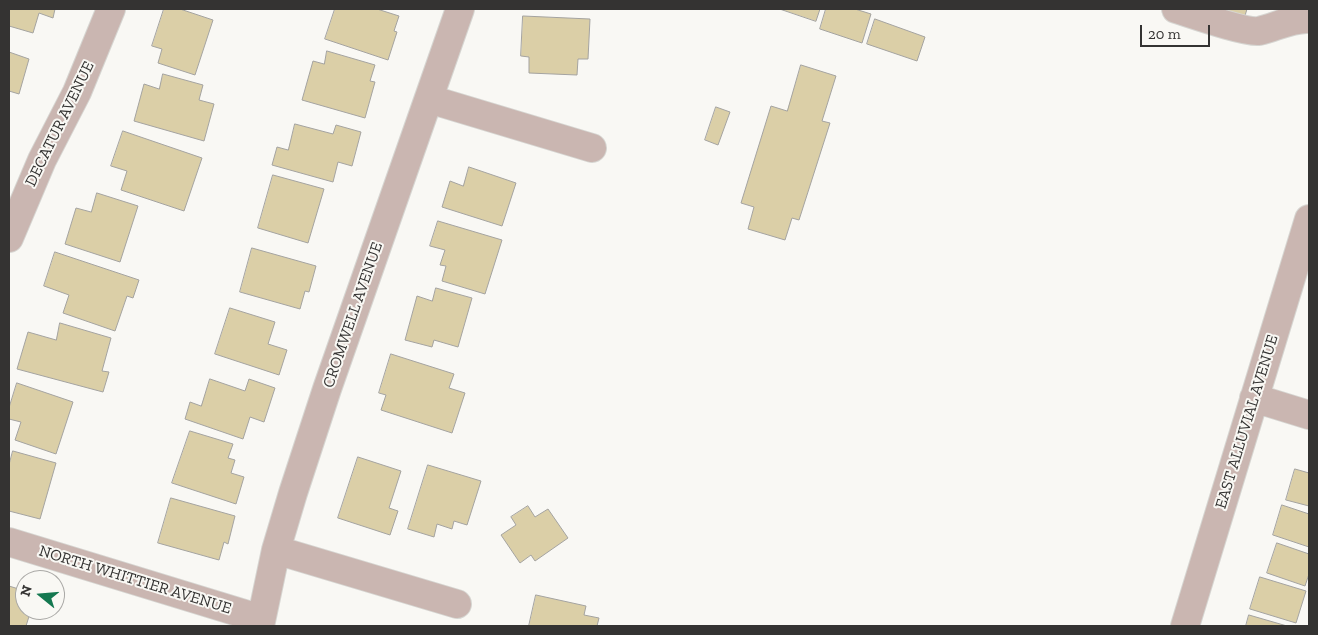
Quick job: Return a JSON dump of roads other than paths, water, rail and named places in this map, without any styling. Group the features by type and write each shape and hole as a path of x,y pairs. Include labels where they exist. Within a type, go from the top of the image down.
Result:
{"street":[{"name":"DECATUR AVENUE","path":"9,238 42,160 77,92 111,9"},
{"name":"CROMWELL AVENUE","path":"261,622 276,550 293,493 327,389 460,9"},
{"path":"1176,9 1225,24 1257,31 1278,24 1309,19"},
{"path":"429,99 592,148"},
{"name":"EAST ALLUVIAL AVENUE","path":"1185,626 1309,219"},
{"path":"1254,398 1309,415"},
{"name":"NORTH WHITTIER AVENUE","path":"9,542 261,622"},
{"path":"276,550 457,604"}]}
